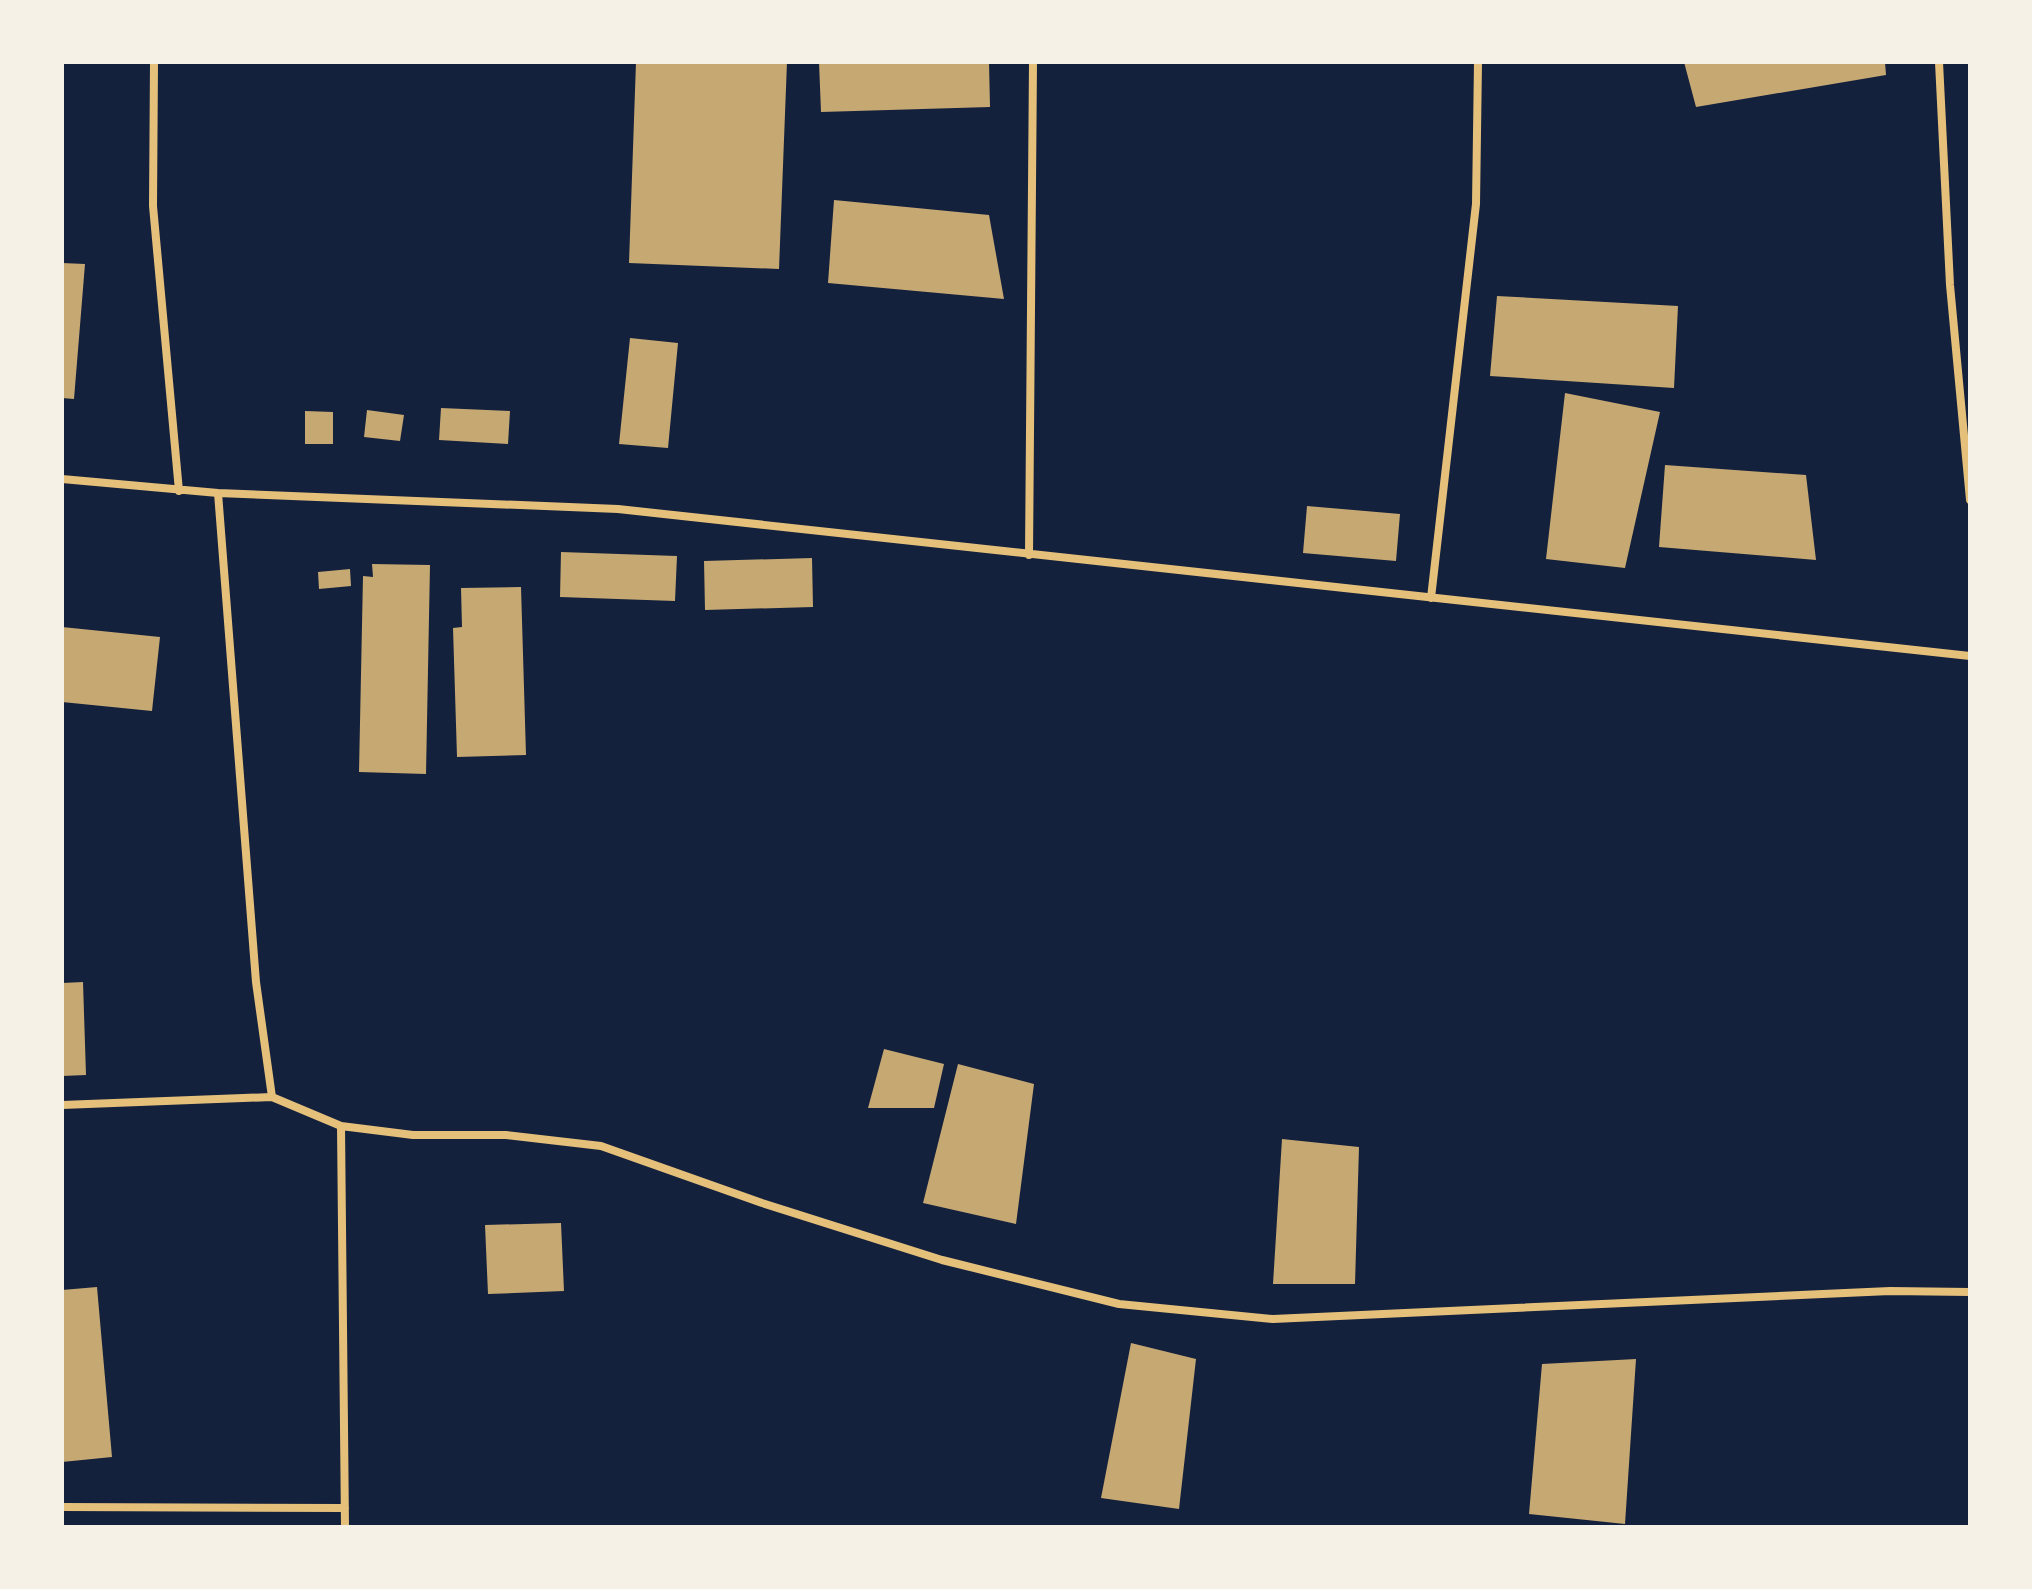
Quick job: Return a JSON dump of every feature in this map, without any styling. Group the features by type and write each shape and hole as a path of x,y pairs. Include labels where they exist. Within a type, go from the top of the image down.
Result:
{"street":[{"path":"154,62 153,206 179,491"},
{"path":"1029,555 1033,62"},
{"path":"1431,598 1476,204 1478,62"},
{"path":"1939,62 1950,285 1970,500"},
{"path":"62,479 179,491 618,509 1970,656"},
{"path":"218,493 256,982 272,1097"},
{"path":"62,1105 272,1097 341,1126 413,1135 506,1135 601,1146 762,1203 942,1260 1134,1306 1273,1319 1874,1291 1970,1292"},
{"path":"341,1126 345,1527"},
{"path":"62,1507 345,1508"}],"building":[{"path":"636,62 787,62 779,269 629,263"},
{"path":"819,62 989,62 990,107 821,112"},
{"path":"1684,62 1885,62 1886,75 1696,107"},
{"path":"834,200 989,215 1004,299 828,283"},
{"path":"62,263 85,264 74,399 62,398"},
{"path":"1497,296 1678,306 1674,388 1490,376"},
{"path":"630,338 678,343 668,448 619,444"},
{"path":"1565,393 1660,412 1625,568 1546,559"},
{"path":"441,408 510,411 508,444 439,440"},
{"path":"367,410 404,415 400,441 364,437"},
{"path":"305,411 333,412 333,444 305,444"},
{"path":"1665,465 1806,475 1816,560 1659,547"},
{"path":"1307,506 1400,514 1396,561 1303,553"},
{"path":"561,552 677,556 675,601 560,597"},
{"path":"812,558 813,607 705,610 704,561"},
{"path":"372,564 430,565 426,774 359,772 363,576 373,577"},
{"path":"350,569 351,586 319,589 318,572"},
{"path":"521,587 526,755 457,757 453,628 462,627 461,588"},
{"path":"62,627 160,637 152,711 62,702"},
{"path":"83,982 86,1075 62,1076 62,983"},
{"path":"884,1049 944,1064 934,1108 868,1108"},
{"path":"958,1064 1034,1084 1016,1224 923,1203"},
{"path":"1282,1139 1359,1147 1355,1284 1273,1284"},
{"path":"561,1223 564,1291 488,1294 485,1225"},
{"path":"97,1287 112,1457 62,1462 62,1290"},
{"path":"1131,1343 1196,1359 1179,1509 1101,1498"},
{"path":"1636,1359 1625,1524 1529,1514 1542,1364"}]}
